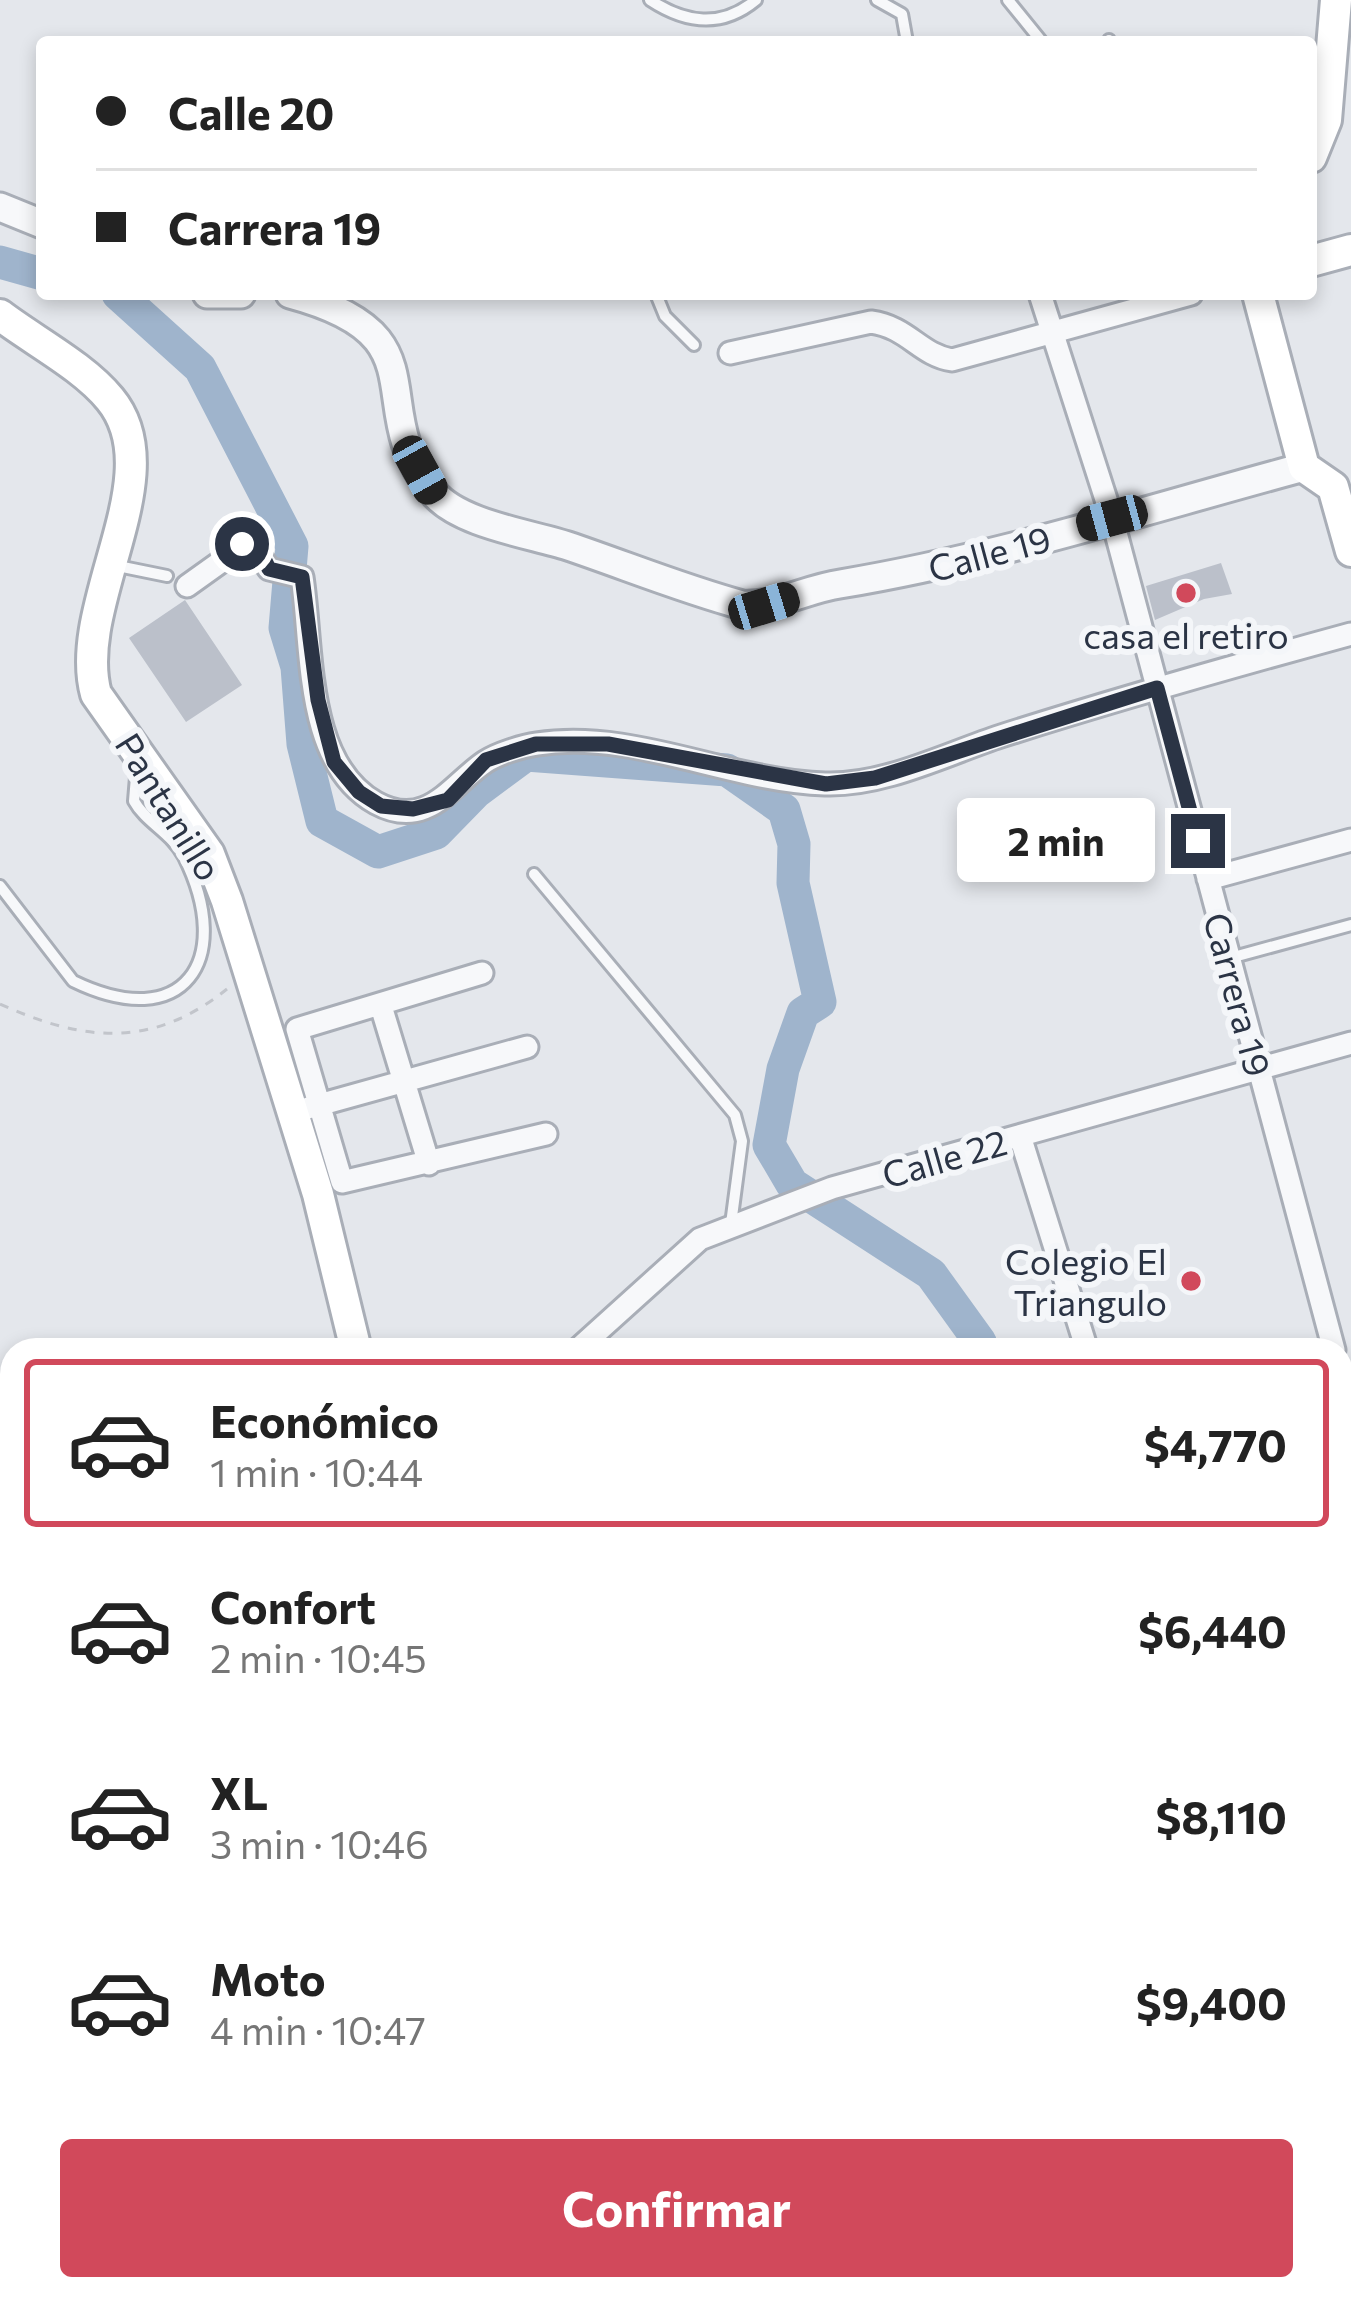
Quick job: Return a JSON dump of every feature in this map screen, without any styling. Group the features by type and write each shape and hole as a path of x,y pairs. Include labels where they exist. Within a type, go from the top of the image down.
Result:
{"main road":[{"path":"1317,142 1326,120 1336,0"},
{"path":"1317,259 1351,250"},
{"path":"1260,300 1304,467 1342,484 1351,551"},
{"name":"Pantanillo","path":"0,315 107,394 124,418 131,450 130,484 110,564 92,678 96,694 208,854 248,972 304,1110 354,1338"}],"street":[{"path":"0,208 36,222"},
{"name":"Calle 19","path":"312,300 341,308 384,343 406,443 434,495 491,525 742,605 764,606 833,585 909,574 1304,467"},
{"name":"Carrera 19","path":"1042,300 1112,518 1331,1338"},
{"path":"730,353 871,322 909,334 934,356 952,360 1170,300"},
{"path":"177,581 250,541 269,569 302,577 318,700 334,762 359,792 381,806 413,809 448,800 486,760 536,744 608,744 826,784 875,778 1157,688 1351,634"},
{"path":"1208,879 1351,840"},
{"path":"482,973 296,1029 304,1110 342,1182 546,1134"},
{"path":"381,1006 429,1164"},
{"name":"Calle 22","path":"591,1338 700,1239 731,1224 832,1189 1351,1043"},
{"path":"304,1110 527,1047"},
{"path":"1020,1136 1083,1338"}],"lane":[{"path":"650,0 681,18 712,21 741,12 756,0"},
{"path":"877,0 902,14 906,36"},
{"path":"1008,0 1037,36"},
{"path":"659,300 679,335 694,345"},
{"path":"110,564 177,581"},
{"path":"0,886 73,981 131,998 177,990 193,980 207,938 199,897 170,835 134,801 139,751"},
{"path":"534,874 735,1115 742,1141 731,1224"},
{"path":"1229,958 1351,926"}],"path":[{"path":"0,1004 26,1016 128,1037 206,1006 248,972"}],"building":[{"name":"casa el retiro","path":"1221,563 1232,594 1204,599 1155,620 1146,586"},
{"path":"185,600 242,685 186,722 129,638"}],"waterway":[{"path":"0,262 36,272"},
{"path":"125,300 200,368 292,546 285,628 297,667 303,744 322,821 378,852 436,833 476,792 526,755 727,770 784,810 794,844 793,883 820,1002 803,1013 783,1069 769,1145 792,1184 931,1274 977,1338"}],"place":[{"name":"casa el retiro","path":"1186,593"},
{"name":"Colegio El Triangulo","path":"1191,1281"}],"route":[{"path":"242,544 256,542 269,569 302,577 318,700 334,762 359,792 381,806 413,809 448,800 486,760 536,744 608,744 826,784 875,778 1157,688 1198,841"}]}
